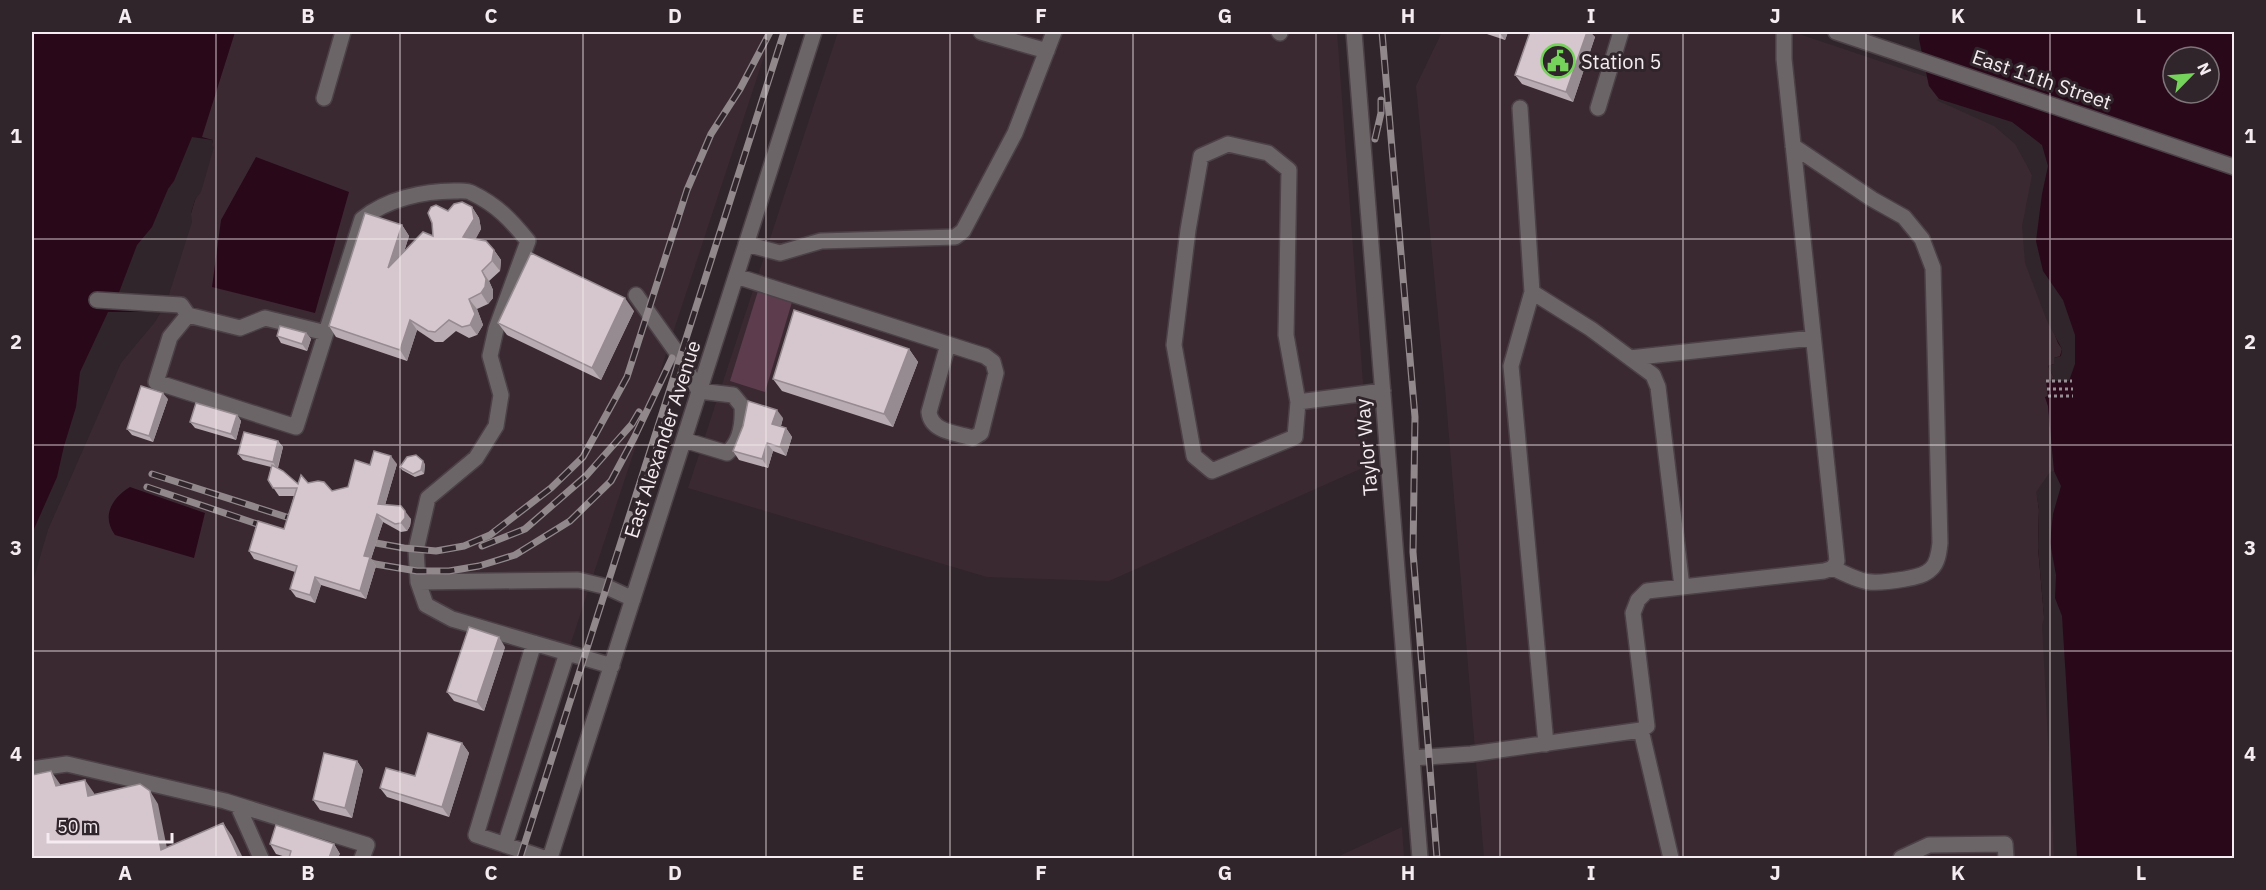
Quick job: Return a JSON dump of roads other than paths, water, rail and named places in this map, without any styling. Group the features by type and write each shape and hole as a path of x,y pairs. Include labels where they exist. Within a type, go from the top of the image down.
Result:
{"street":[{"path":"324,98 343,32"},
{"name":"East Alexander Avenue","path":"550,858 814,32"},
{"path":"981,32 1047,51"},
{"path":"746,244 780,253 821,241 955,237 963,231 1015,133 1054,32"},
{"name":"Taylor Way","path":"1354,32 1420,858"},
{"path":"1598,108 1621,32"},
{"path":"1412,758 1471,754 1641,730 1647,726 1633,613 1638,600 1647,591 1824,571 1833,568 1837,561 1784,59 1784,32"},
{"name":"East 11th Street","path":"1836,32 2235,166"},
{"path":"1520,108 1532,292 1511,366 1546,744"},
{"path":"1228,144 1268,153 1289,170 1286,335 1298,402 1295,437 1212,471 1194,456 1174,345 1188,230 1201,156 1228,144"},
{"path":"1793,146 1872,199 1904,217 1922,238 1933,268 1940,543 1938,559 1931,570 1920,576 1876,584 1856,579 1833,568"},
{"path":"188,315 170,336 156,382 296,427 362,219 374,210 397,201 435,191 470,191 506,213 528,241 496,329 490,356 501,395 496,426 476,458 428,498 416,550 418,582 426,605 452,619 612,666"},
{"path":"736,276 948,344 985,356 993,362 996,373 981,433 973,438 937,428 930,421 929,412 948,344"},
{"path":"1532,292 1591,329 1653,375 1658,387 1682,587"},
{"path":"636,295 675,350 699,391 733,395 742,406 742,420 736,446 727,453 684,440"},
{"path":"97,300 181,305 188,315 240,328 265,318 326,333"},
{"path":"1630,358 1813,338"},
{"path":"1298,402 1383,391"},
{"path":"418,582 578,580 607,586 633,599"},
{"path":"534,643 476,835 544,858"},
{"path":"505,845 567,653"},
{"path":"1641,730 1671,858"},
{"path":"32,769 67,764 238,806 367,845 362,858"},
{"path":"238,806 261,858"},
{"path":"1901,858 1930,852 2005,844 2006,858"}],"railway":[{"path":"359,540 436,551 464,546 490,535 551,488 583,457 627,377 687,190 711,134 740,89 770,32"},
{"path":"520,858 784,32"},
{"path":"1382,32 1415,417 1413,552 1437,858"},
{"path":"1375,139 1381,113 1381,100"},
{"path":"358,558 375,564 417,571 449,571 479,566 515,555 570,521 611,481 672,358"},
{"path":"482,546 525,529 586,476 632,424 639,412"},
{"path":"152,474 302,522"},
{"path":"147,487 272,529"}],"place":[{"name":"Station 5","path":"1558,61"}]}
